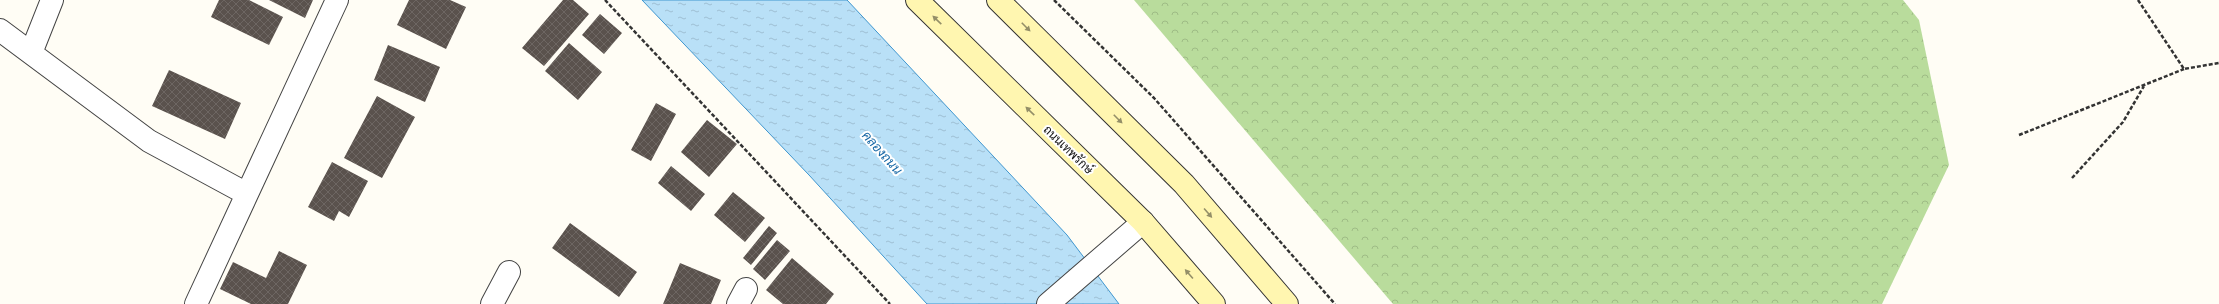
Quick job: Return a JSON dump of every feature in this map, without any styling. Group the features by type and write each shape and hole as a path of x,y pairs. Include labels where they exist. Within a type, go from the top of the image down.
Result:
{"main road":[{"name":"ถนนเทพรักษ์","path":"917,0 1144,222 1214,304"},
{"path":"998,0 1184,184 1286,304"}],"street":[{"path":"31,53 52,0"},
{"path":"196,304 337,0"},
{"path":"0,30 149,140 247,194"},
{"path":"1048,304 1144,222"},
{"path":"492,304 509,272"}],"path":[{"path":"605,0 890,304"},
{"path":"1054,0 1154,98 1335,304"},
{"path":"2138,0 2184,69"},
{"path":"2018,135 2184,69 2219,63"},
{"path":"2072,178 2123,122 2144,85"}],"green space":[{"path":"1134,0 1903,0 1919,20 1949,165 1882,304 1393,304"}],"water":[{"name":"คลองถนน","path":"642,0 847,0 1067,235 1119,304 927,304 809,175"}],"building":[{"path":"219,0 249,0 283,17 269,45 211,17"},
{"path":"269,0 313,0 305,18"},
{"path":"409,0 450,0 466,7 446,49 397,25"},
{"path":"563,0 573,0 589,14 544,66 522,48"},
{"path":"600,14 622,33 604,54 582,35"},
{"path":"569,43 602,72 578,100 545,71"},
{"path":"388,45 440,67 425,102 374,80"},
{"path":"169,70 241,103 225,139 152,106"},
{"path":"377,96 415,117 382,178 344,158"},
{"path":"656,103 676,114 651,161 631,150"},
{"path":"707,120 737,144 709,177 681,152"},
{"path":"332,162 368,181 349,217 339,211 334,221 308,207"},
{"path":"671,166 705,194 691,211 658,183"},
{"path":"733,192 765,218 745,242 714,215"},
{"path":"570,223 637,272 619,297 552,248"},
{"path":"769,226 777,233 751,265 743,258"},
{"path":"777,240 790,251 765,280 753,269"},
{"path":"279,251 307,265 288,304 251,304 220,289 233,262 266,278"},
{"path":"792,258 834,294 826,304 783,304 766,290"},
{"path":"680,263 721,280 711,304 663,304"}]}
